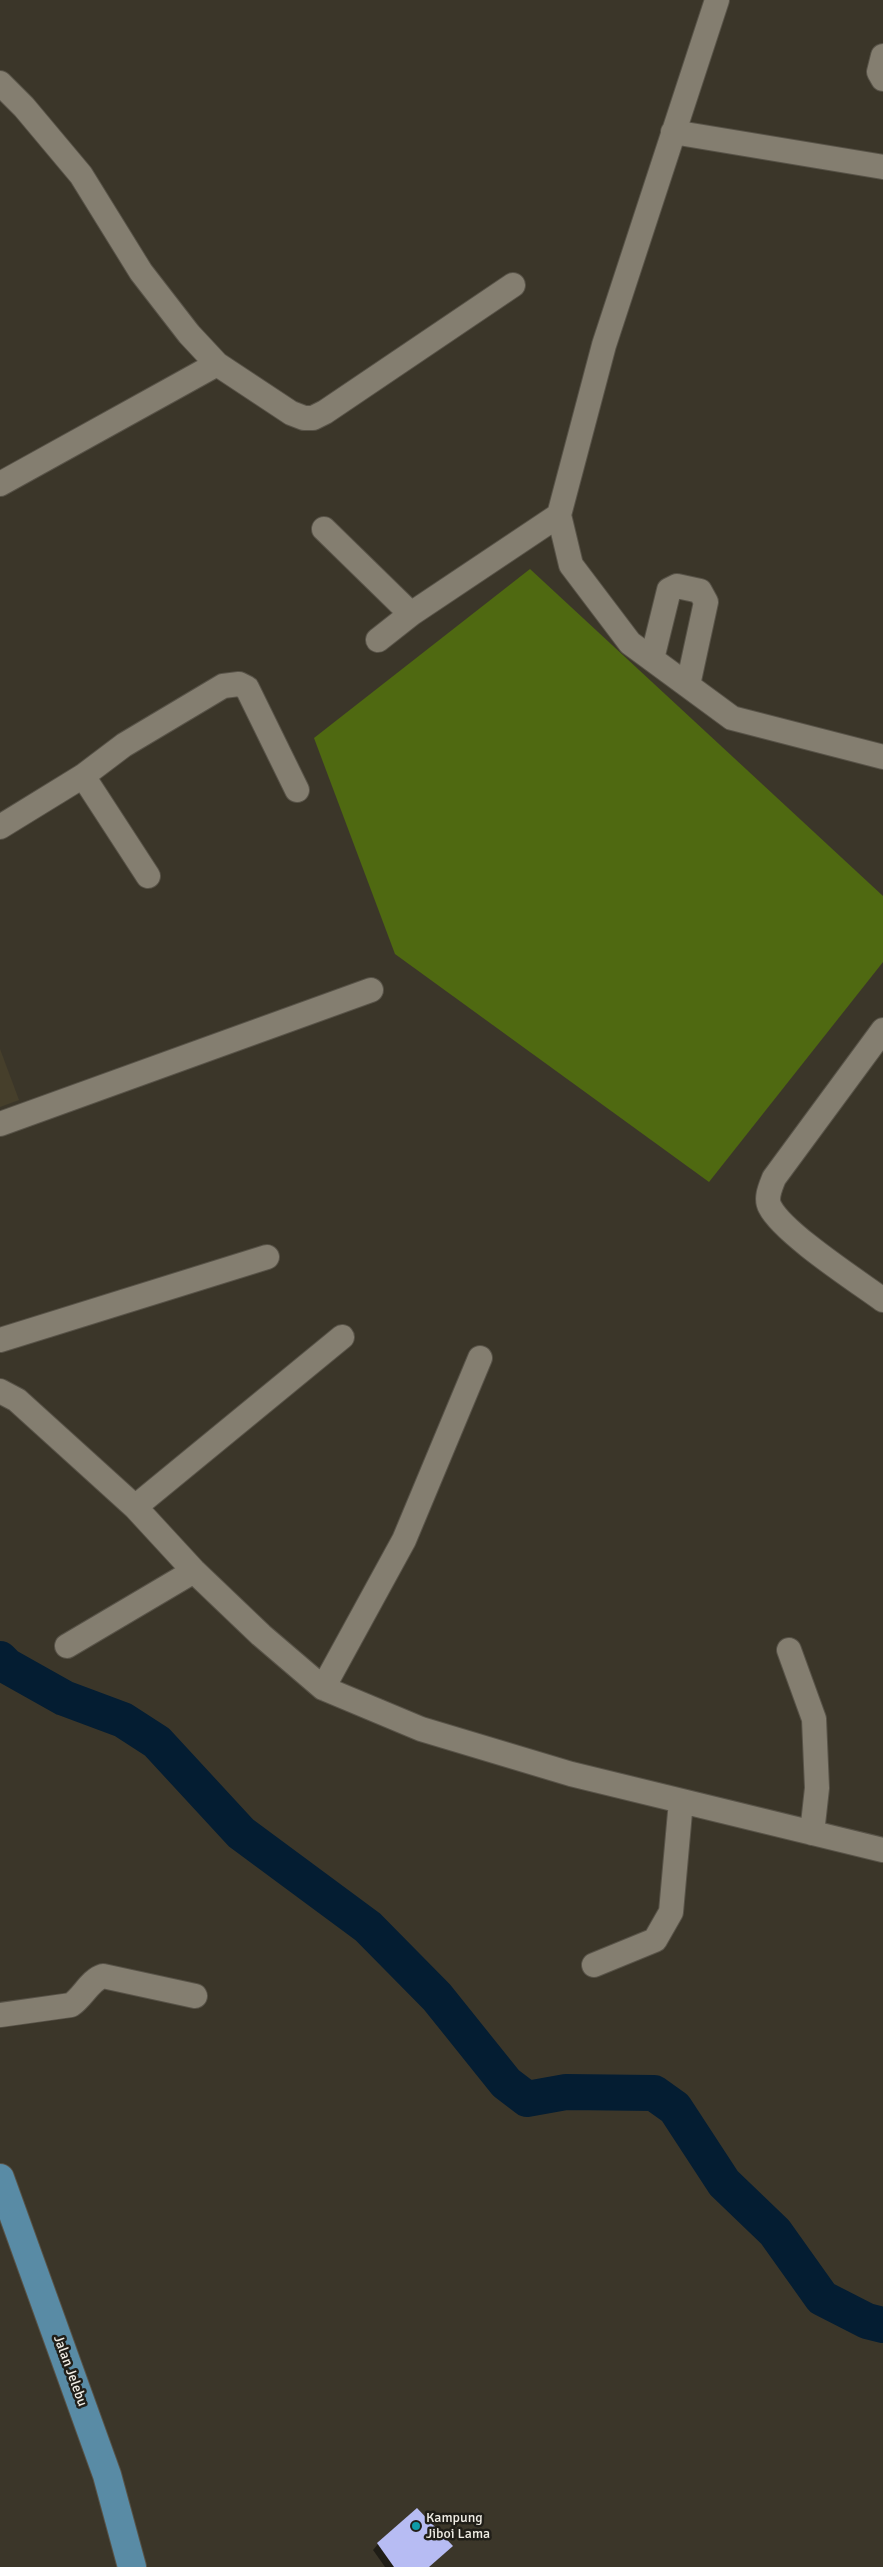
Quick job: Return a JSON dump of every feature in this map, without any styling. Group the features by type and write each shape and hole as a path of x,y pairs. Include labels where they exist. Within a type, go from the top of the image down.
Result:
{"main road":[{"name":"Jalan Jelebu","path":"0,2178 107,2475 132,2567"}],"street":[{"path":"717,0 604,345 559,515 571,565 630,643 732,718 883,756"},
{"path":"883,56 879,72 883,80"},
{"path":"0,83 24,107 81,175 141,272 189,334 217,364 291,413 304,418 313,418 434,341 513,285"},
{"path":"673,132 883,167"},
{"path":"0,484 217,364"},
{"path":"378,640 411,614 559,515"},
{"path":"324,528 411,614"},
{"path":"652,658 669,590 677,586 700,592 706,602 688,685"},
{"path":"0,828 83,776 124,745 223,686 239,684 247,688 298,790"},
{"path":"83,776 148,876"},
{"path":"0,1124 372,990"},
{"path":"883,1030 774,1178 768,1191 770,1207 794,1234 883,1300"},
{"path":"0,1340 268,1257"},
{"path":"135,1507 342,1337"},
{"path":"323,1688 404,1540 480,1358"},
{"path":"0,1391 17,1400 135,1507 194,1571 261,1635 323,1688 421,1729 571,1774 883,1850"},
{"path":"67,1646 194,1571"},
{"path":"789,1650 814,1720 817,1788 812,1833"},
{"path":"594,1965 655,1940 671,1912 681,1801"},
{"path":"0,2015 71,2005 80,1999 97,1978 103,1976 194,1996"}],"shaded area":[{"path":"0,1049 19,1100 0,1107"}],"green space":[{"path":"530,569 883,896 883,962 709,1182 395,954 314,738"}],"building":[{"name":"Kampung Jiboi Lama","path":"417,2508 453,2546 429,2567 394,2567 377,2543"}],"waterway":[{"path":"0,1659 7,1666 64,1698 123,1720 157,1742 241,1833 368,1927 437,1997 506,2083 527,2099 566,2092 654,2093 675,2108 724,2183 775,2232 822,2298 867,2321 883,2325"}],"place":[{"name":"Kampung Jiboi Lama","path":"416,2526"}]}
